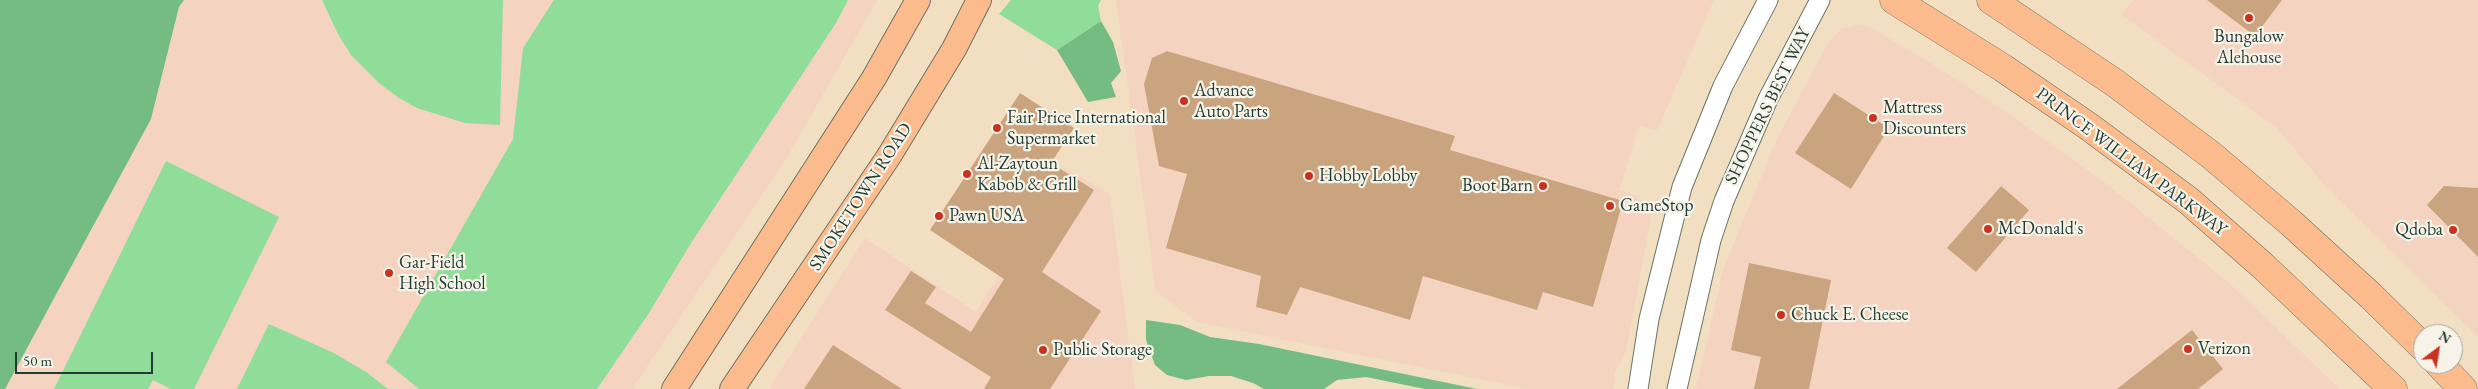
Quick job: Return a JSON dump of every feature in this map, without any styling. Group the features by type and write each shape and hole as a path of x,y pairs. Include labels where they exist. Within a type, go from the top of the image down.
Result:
{"highway":[{"name":"PRINCE WILLIAM PARKWAY","path":"1894,0 2011,73 2088,126 2189,201 2263,266 2393,389"},
{"path":"1991,0 2115,83 2211,155 2291,223 2413,337"},
{"path":"2449,374 2463,389"}],"main road":[{"path":"674,389 874,78 918,0"},
{"name":"SMOKETOWN ROAD","path":"732,389 889,156 954,49 979,0"}],"street":[{"path":"1638,389 1649,319 1682,187 1723,86 1768,0"},
{"name":"SHOPPERS BEST WAY","path":"1677,389 1713,234 1724,201 1768,99 1820,0"}],"shaded area":[{"name":"Gar-Field High School","path":"184,0 877,0 787,157 632,389 5,389 151,119 179,7"},
{"path":"1116,0 1714,0 1657,130 1639,126 1619,190 1635,195 1652,212 1626,351 1615,372 1613,389 1529,389 1197,322 1156,291"},
{"path":"2133,0 2478,0 2478,337 2328,189 2276,127 2122,15"},
{"path":"1857,25 1870,27 1934,65 2013,117 2104,182 2228,282 2340,389 1696,389 1724,267 1777,139 1829,41 1842,29"},
{"name":"Public Storage","path":"1065,168 1110,194 1135,389 769,389 865,238 976,312"}],"green space":[{"path":"0,0 184,0 179,7 151,119 5,389 0,389"},
{"path":"322,0 503,0 500,125 465,123 417,108 399,98 379,83 351,55 338,34"},
{"path":"554,0 848,0 836,23 691,243 649,313 597,389 419,389 386,362 513,139 523,48"},
{"path":"1011,0 1101,0 1098,6 1101,21 1057,50 999,14"},
{"path":"1101,21 1113,42 1121,71 1111,83 1116,97 1088,102 1057,50"},
{"path":"166,161 279,217 194,389 171,389 153,380 148,389 54,389"},
{"path":"1146,320 1180,325 1210,337 1259,344 1477,389 1425,389 1366,377 1337,380 1324,389 1264,389 1253,383 1231,376 1209,376 1186,380 1167,375 1155,365 1146,340"},
{"path":"269,324 334,353 366,372 388,389 237,389"}],"building":[{"name":"Bungalow Alehouse","path":"2207,0 2282,0 2255,36"},
{"path":"1167,51 1455,136 1450,150 1623,201 1593,307 1543,292 1537,310 1423,276 1410,320 1300,287 1287,315 1256,307 1261,276 1166,248 1187,174 1159,166 1144,84 1152,58"},
{"path":"1020,93 1074,128 1051,163 1094,190 1042,272 1101,311 1050,389 984,389 991,377 885,310 911,271 936,287 925,303 971,332 1004,279 930,230"},
{"path":"1834,93 1889,128 1851,189 1795,153"},
{"name":"McDonald's","path":"2001,186 2029,210 1976,272 1947,248"},
{"path":"2444,186 2478,188 2478,257 2427,205"},
{"name":"Chuck E. Cheese","path":"1749,263 1831,280 1809,389 1754,389 1761,357 1731,350"},
{"name":"Verizon","path":"2192,330 2223,369 2198,389 2117,389"},
{"path":"833,345 902,389 804,389"}],"place":[{"name":"Bungalow Alehouse","path":"2249,18"},
{"name":"Advance Auto Parts","path":"1184,101"},
{"name":"Mattress Discounters","path":"1873,118"},
{"name":"Fair Price International Supermarket","path":"997,128"},
{"name":"Al-Zaytoun Kabob & Grill","path":"967,174"},
{"name":"Hobby Lobby","path":"1309,176"},
{"name":"Boot Barn","path":"1543,186"},
{"name":"GameStop","path":"1610,206"},
{"name":"Pawn USA","path":"939,216"},
{"name":"McDonald's","path":"1988,229"},
{"name":"Qdoba","path":"2453,230"},
{"name":"Gar-Field High School","path":"389,273"},
{"name":"Chuck E. Cheese","path":"1781,315"},
{"name":"Verizon","path":"2188,349"},
{"name":"Public Storage","path":"1043,350"}]}
